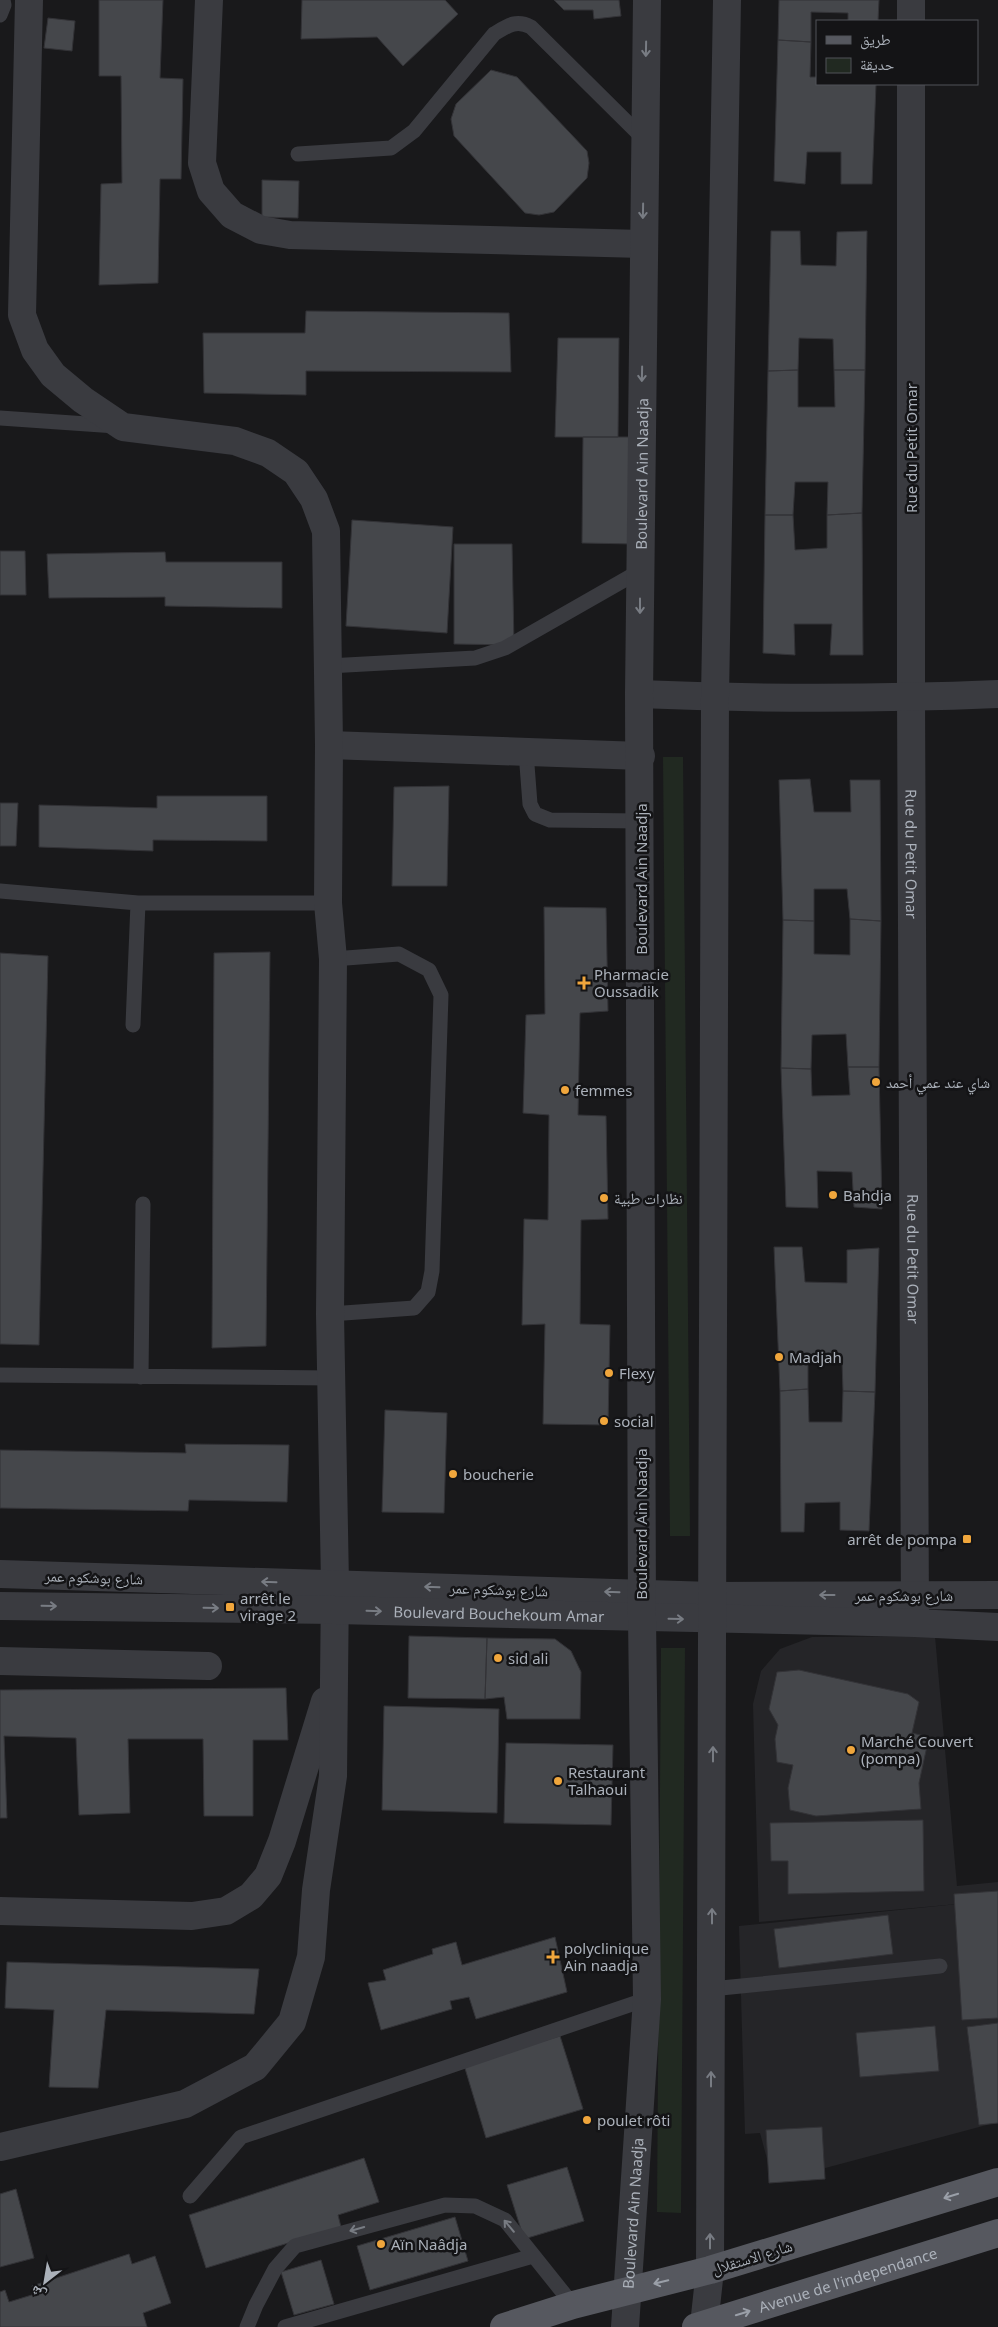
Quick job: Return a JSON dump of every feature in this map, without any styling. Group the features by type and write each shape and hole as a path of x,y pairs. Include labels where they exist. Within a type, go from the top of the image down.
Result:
{"main road":[{"name":"شارع الاستقلال","path":"504,2327 573,2305 710,2270 998,2182"},
{"name":"Avenue de l'independance","path":"700,2326 998,2233"}],"street":[{"path":"0,2147 185,2104 255,2067 292,2022 311,1957 316,1890 333,1776 335,1597 330,1314 333,959 328,903 329,745 326,531 314,499 296,472 268,453 235,441 122,427 53,375 35,350 22,315 29,0"},
{"path":"209,0 202,163 211,191 232,215 261,230 290,235 643,244"},
{"name":"Boulevard Ain Naadja","path":"625,2327 647,1999 642,1606 641,756 639,694 647,0"},
{"path":"700,2326 710,2270 715,697 727,0"},
{"path":"912,0 912,20"},
{"name":"Rue du Petit Omar","path":"911,85 911,697 915,1623"},
{"path":"639,694 715,697 911,697 998,694"},
{"path":"329,745 641,756"},
{"name":"شارع بوشكوم عمر","path":"0,1574 335,1597 642,1606 713,1607 914,1595 998,1595"},
{"path":"0,1606 335,1597"},
{"path":"713,1607 915,1623 998,1627"},
{"path":"0,1661 208,1666"},
{"path":"0,1911 192,1916 226,1911 251,1896 268,1876 282,1841 334,1670"}],"lane":[{"path":"0,15 4,5 3,0"},
{"path":"298,154 391,148 414,131 494,34 512,24 522,22 531,27 645,140"},
{"path":"0,418 122,427"},
{"path":"328,666 475,658 505,648 640,571"},
{"path":"526,752 530,804 535,814 550,820 640,821"},
{"path":"0,891 138,903 328,903"},
{"path":"132,1025 138,903"},
{"path":"330,1314 414,1308 428,1292 432,1271 441,995 429,970 399,954 333,959"},
{"path":"140,1377 142,1204"},
{"path":"0,1375 332,1378"},
{"path":"711,1989 940,1966"},
{"path":"190,2196 241,2136 647,1999"},
{"path":"247,2327 274,2269 295,2246 444,2204 475,2206 505,2220 573,2305"},
{"path":"285,2327 533,2256"}],"shaded area":[{"path":"935,1636 957,1886 998,1882 998,2122 799,2175 770,2170 760,2133 745,2134 739,1926 958,1904 759,1922 753,1704 761,1671 780,1649 812,1637"}],"green space":[{"path":"663,757 683,757 690,1536 670,1536"},
{"path":"661,1648 685,1648 681,2213 657,2212"}],"building":[{"path":"99,0 163,0 160,78 183,79 181,179 160,179 158,283 99,285 101,184 122,183 121,76 99,76"},
{"path":"302,0 445,0 458,14 403,66 377,37 301,39"},
{"path":"554,0 619,0 621,16 594,19 593,10 564,10"},
{"path":"779,0 879,0 878,20 848,20 848,13 811,12 811,42 778,40"},
{"path":"48,18 75,21 72,51 44,48"},
{"path":"778,40 811,42 810,77 816,77 816,85 876,85 872,184 841,184 841,152 807,152 805,184 774,181"},
{"path":"491,70 517,77 587,151 589,163 587,178 554,212 539,215 525,213 454,136 451,119 456,104"},
{"path":"262,180 299,181 298,218 262,217"},
{"path":"771,231 800,231 801,265 836,266 837,232 867,231 865,370 834,370 833,339 799,338 798,370 768,371"},
{"path":"306,311 509,313 511,372 306,371 306,395 204,393 203,333 305,333"},
{"path":"558,338 619,338 618,437 555,437"},
{"path":"798,370 798,407 835,407 834,370 865,370 862,513 827,515 828,482 795,482 793,515 765,515 768,371"},
{"path":"583,437 637,437 635,544 582,543"},
{"path":"862,513 863,655 830,655 832,624 794,624 795,655 763,653 765,515 793,515 795,550 827,548 827,515"},
{"path":"352,520 453,527 447,633 346,626"},
{"path":"454,544 512,544 514,645 454,644"},
{"path":"0,551 25,551 26,595 0,595"},
{"path":"165,552 166,562 282,562 282,608 165,606 165,597 49,598 47,554"},
{"path":"810,779 814,812 851,812 850,780 880,780 881,921 850,919 847,889 814,889 814,921 783,920 779,780"},
{"path":"449,786 447,886 392,886 394,787"},
{"path":"157,796 267,796 267,841 153,840 153,851 39,847 39,805 157,808"},
{"path":"0,803 18,803 16,846 0,846"},
{"path":"544,907 606,908 608,1011 580,1013 578,1115 606,1116 608,1219 581,1220 580,1324 610,1325 608,1425 543,1424 545,1324 522,1325 524,1219 548,1220 549,1115 523,1113 526,1015 545,1014"},
{"path":"850,919 881,921 879,1067 848,1067 846,1034 812,1035 811,1069 781,1068 783,920 814,921 814,954 850,955"},
{"path":"270,952 266,1346 212,1348 214,953"},
{"path":"0,953 48,956 39,1345 0,1344"},
{"path":"848,1067 879,1067 882,1209 854,1207 852,1172 817,1171 818,1208 786,1207 781,1068 811,1069 812,1096 850,1095"},
{"path":"774,1247 802,1247 805,1282 847,1283 847,1250 879,1248 875,1392 843,1391 842,1361 808,1360 808,1389 780,1391"},
{"path":"808,1389 809,1422 842,1422 843,1391 875,1392 869,1531 840,1530 840,1502 805,1503 804,1532 781,1532 780,1391"},
{"path":"385,1410 447,1413 444,1513 382,1512"},
{"path":"185,1444 289,1445 287,1502 189,1500 188,1511 0,1508 0,1450 186,1453"},
{"path":"409,1636 487,1638 485,1699 408,1698"},
{"path":"487,1638 555,1639 571,1651 581,1672 580,1719 507,1719 504,1697 485,1699"},
{"name":"Marché Couvert (pompa)","path":"799,1670 908,1694 919,1702 912,1733 929,1737 919,1783 921,1809 816,1816 790,1810 788,1788 793,1765 777,1762 775,1739 778,1725 769,1709 777,1672"},
{"path":"286,1688 288,1740 253,1740 253,1816 204,1816 203,1739 128,1739 130,1813 79,1815 76,1738 4,1736 7,1818 0,1818 0,1690"},
{"path":"384,1706 499,1709 497,1813 382,1810"},
{"path":"506,1743 613,1745 611,1825 504,1823"},
{"path":"923,1820 924,1891 788,1894 788,1861 771,1861 770,1823"},
{"path":"998,1891 998,2018 962,2020 954,1894"},
{"path":"888,1915 893,1954 779,1968 774,1929"},
{"path":"555,1937 567,1992 476,2019 469,1997 450,2001 452,2009 381,2030 368,1983 386,1980 383,1970 433,1954 432,1949 456,1942 462,1965"},
{"path":"7,1962 259,1969 254,2014 106,2010 98,2088 49,2087 54,2010 5,2008"},
{"path":"998,2023 998,2123 979,2125 967,2027"},
{"path":"935,2026 939,2071 860,2077 856,2033"},
{"path":"560,2036 583,2109 486,2138 464,2065"},
{"path":"822,2127 825,2179 769,2183 766,2130"},
{"path":"364,2158 379,2202 338,2215 341,2227 206,2268 189,2215"},
{"path":"567,2167 584,2221 524,2239 507,2185"},
{"path":"16,2189 34,2258 0,2267 0,2194"},
{"path":"455,2217 468,2261 370,2290 357,2246"},
{"path":"129,2254 132,2264 155,2256 171,2303 143,2313 147,2327 0,2327 0,2292 5,2290 9,2302 35,2294 32,2286"},
{"path":"321,2260 334,2304 294,2315 281,2272"}],"place":[{"name":"Pharmacie Oussadik","path":"584,983"},
{"name":"شاي عند عمي أحمد","path":"876,1082"},
{"name":"femmes","path":"565,1090"},
{"name":"Bahdja","path":"833,1195"},
{"name":"نظارات طبية","path":"604,1198"},
{"name":"Madjah","path":"779,1357"},
{"name":"Flexy","path":"609,1373"},
{"name":"social","path":"604,1421"},
{"name":"boucherie","path":"453,1474"},
{"name":"arrêt de pompa","path":"967,1539"},
{"name":"arrêt le virage 2","path":"230,1607"},
{"name":"sid ali","path":"498,1658"},
{"name":"Marché Couvert (pompa)","path":"851,1750"},
{"name":"Restaurant Talhaoui","path":"558,1781"},
{"name":"polyclinique Ain naadja","path":"553,1957"},
{"name":"poulet rôti","path":"587,2120"},
{"name":"Aïn Naâdja","path":"381,2244"}]}
